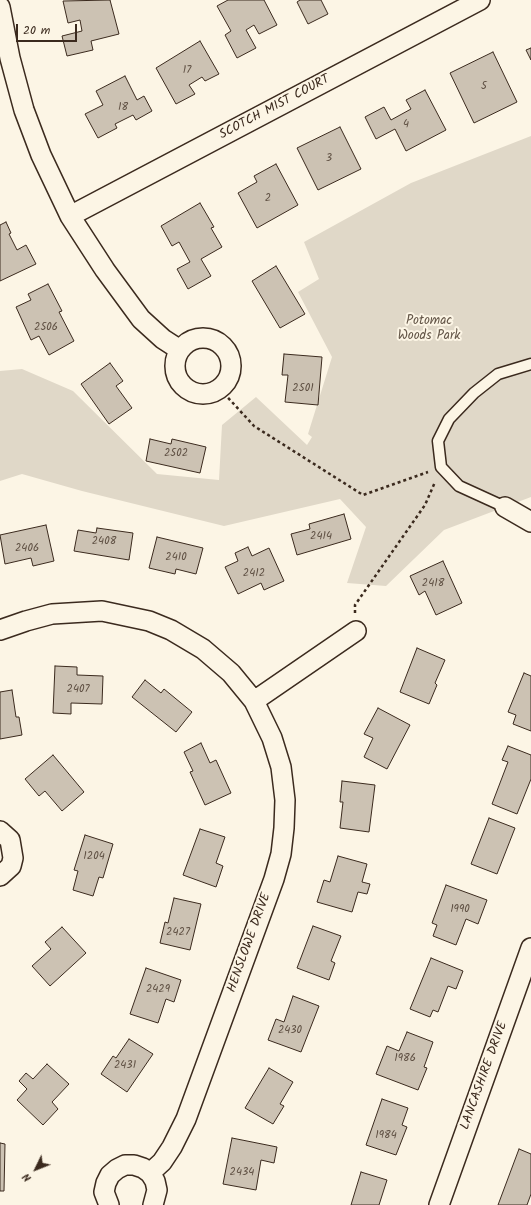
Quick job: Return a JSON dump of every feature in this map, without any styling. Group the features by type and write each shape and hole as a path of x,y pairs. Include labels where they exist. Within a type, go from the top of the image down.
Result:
{"street":[{"name":"SCOTCH MIST COURT","path":"70,216 480,0"},
{"path":"0,7 10,58 24,110 41,155 70,216 101,265 141,319 162,339 180,350"},
{"path":"196,339 210,340 223,346 230,359 231,374 220,389 211,394 192,392 184,386 178,378 175,369 176,359 180,350 187,343 196,339"},
{"path":"505,507 531,522"},
{"name":"HENSLOWE DRIVE","path":"0,630 52,614 102,611 149,621 171,630 203,649 231,673 254,701 272,738 281,767 285,800 284,828 281,854 274,879 186,1119 172,1147 162,1162 150,1174"},
{"path":"254,701 356,631"},
{"path":"0,831 10,840 13,858 11,866 0,876"},
{"name":"LANCASHIRE DRIVE","path":"439,1205 531,948"},
{"path":"109,1205 104,1192 106,1183 110,1175 125,1165 134,1165 143,1168 155,1181 157,1190 153,1205"}],"lane":[{"path":"505,507 459,486 441,467 438,441 449,419 474,393 498,374 531,364"}],"path":[{"path":"220,389 254,426 363,495 441,467"},
{"path":"356,631 355,605 424,505 441,467"}],"green space":[{"name":"Potomac Woods Park","path":"531,136 531,497 444,530 386,586 347,583 366,527 340,499 224,526 82,491 22,474 0,481 0,371 22,369 73,391 157,474 219,480 222,425 256,397 307,445 312,437 308,434 332,357 298,292 319,279 304,242 411,183"}],"building":[{"path":"110,0 119,34 91,41 93,50 67,56 62,36 82,31 80,20 68,23 63,1"},
{"path":"228,0 264,0 277,25 259,34 254,25 246,30 256,48 237,58 225,35 231,31 217,6"},
{"path":"300,0 321,0 328,14 308,24 297,2"},
{"path":"200,41 219,74 205,81 202,77 189,85 195,94 176,104 156,68"},
{"path":"531,48 531,60 526,50"},
{"path":"493,52 517,102 474,123 450,73"},
{"path":"125,76 137,100 144,96 152,111 136,120 133,115 115,124 117,128 98,138 85,114 103,105 96,91"},
{"path":"425,90 446,130 406,151 395,129 376,139 365,117 384,107 391,120 411,109 406,100"},
{"path":"340,127 361,169 318,190 297,148"},
{"path":"276,164 298,205 257,228 238,193 257,182 254,176"},
{"path":"200,203 214,227 211,228 222,247 201,259 211,276 188,289 177,269 190,262 179,242 172,246 161,226"},
{"path":"6,222 11,233 9,234 17,250 26,245 36,264 0,281 0,225"},
{"path":"276,266 305,314 280,328 252,281"},
{"path":"48,284 62,311 59,312 74,341 49,355 39,336 31,340 16,307 31,300 28,294"},
{"path":"284,354 322,357 318,405 285,402 288,375 282,375"},
{"path":"110,363 123,381 116,386 132,408 109,424 81,384"},
{"path":"150,439 171,444 172,439 206,447 200,473 146,461"},
{"path":"344,514 351,539 297,555 291,534 310,529 309,524"},
{"path":"46,525 54,561 33,566 31,558 5,564 0,535"},
{"path":"97,528 133,533 129,560 74,551 78,530 96,533"},
{"path":"157,537 203,548 196,574 176,569 175,574 149,568"},
{"path":"248,547 252,556 269,548 284,581 264,590 261,583 238,594 225,567 238,561 235,553"},
{"path":"443,561 462,603 436,615 425,591 419,595 410,576"},
{"path":"417,648 445,660 435,683 437,685 429,704 400,692"},
{"path":"55,666 77,667 77,675 103,676 102,704 71,703 71,714 53,713"},
{"path":"524,673 531,676 531,731 513,724 516,715 508,712"},
{"path":"145,680 161,693 164,689 192,712 176,732 132,697"},
{"path":"12,690 16,717 19,717 22,735 0,739 0,692"},
{"path":"378,708 410,725 387,769 364,757 373,738 364,734"},
{"path":"201,743 210,763 216,760 231,793 205,805 190,772 193,771 184,752"},
{"path":"508,746 531,755 531,779 517,814 492,804 508,762 502,760"},
{"path":"53,755 84,792 62,811 45,791 39,796 25,779"},
{"path":"342,781 375,785 369,832 340,828 343,802 340,802"},
{"path":"489,818 515,828 497,874 471,864"},
{"path":"200,829 225,837 216,863 223,866 216,887 183,875"},
{"path":"85,835 113,844 103,878 99,877 93,896 73,890 78,871 74,870"},
{"path":"338,856 367,864 362,882 370,884 367,894 358,892 352,912 317,902 324,880 330,882"},
{"path":"446,885 487,900 478,924 466,919 456,945 433,936 437,925 432,923"},
{"path":"174,898 201,904 190,950 160,943 165,922 168,923"},
{"path":"313,926 341,936 331,961 335,963 329,980 297,968"},
{"path":"62,927 86,953 50,986 32,966 51,949 45,942"},
{"path":"431,958 463,971 456,989 448,986 438,1012 433,1010 430,1017 410,1009"},
{"path":"146,968 181,980 174,1002 166,999 158,1023 130,1014"},
{"path":"293,996 319,1006 301,1052 268,1040 276,1019 284,1022"},
{"path":"407,1032 433,1042 424,1067 427,1068 418,1090 376,1074 387,1046 399,1051"},
{"path":"129,1039 153,1054 127,1092 101,1074 113,1056 116,1058"},
{"path":"47,1064 69,1084 52,1102 58,1109 43,1125 17,1100 27,1089 19,1081 26,1073 33,1079"},
{"path":"269,1068 293,1082 280,1104 284,1106 273,1124 245,1108"},
{"path":"382,1099 408,1108 402,1125 407,1127 396,1155 366,1145"},
{"path":"232,1138 277,1147 274,1163 261,1160 256,1190 223,1184"},
{"path":"0,1143 5,1144 4,1191 0,1191"},
{"path":"519,1149 531,1154 531,1194 527,1205 498,1205"},
{"path":"361,1172 387,1180 379,1205 351,1205"}]}
